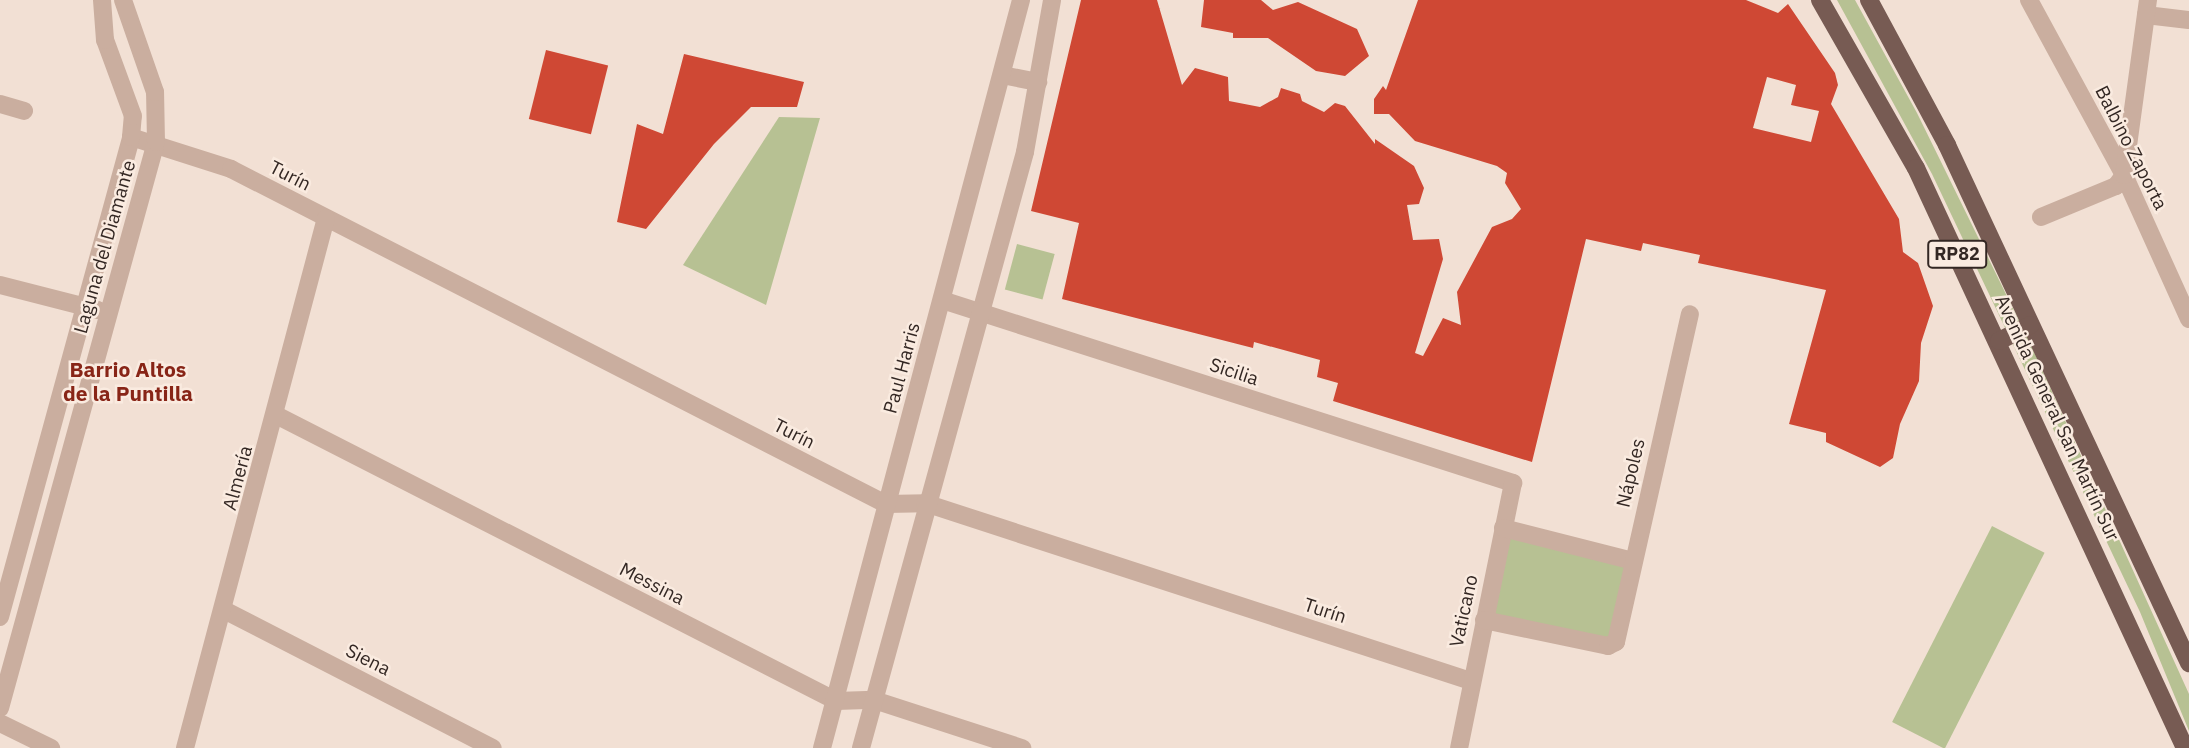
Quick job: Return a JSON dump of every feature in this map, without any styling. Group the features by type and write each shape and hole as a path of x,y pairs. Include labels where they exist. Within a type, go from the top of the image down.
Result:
{"main road":[{"name":"Avenida General San Martín Sur","path":"1820,0 1897,132 1999,341 2185,748"},
{"name":"Avenida General San Martín Sur","path":"1869,0 1931,114 2189,663"},
{"path":"1999,341 2030,325"}],"street":[{"name":"Laguna del Diamante","path":"0,617 7,568 86,307 131,137 133,116 105,40 102,0"},
{"name":"Laguna del Diamante","path":"0,708 156,142 155,92 122,0"},
{"name":"Paul Harris","path":"822,748 1021,0"},
{"path":"861,748 925,503 1025,152 1052,0"},
{"name":"Balbino Zaporta","path":"2029,0 2124,175 2189,319"},
{"path":"2041,217 2116,186 2124,175 2147,8 2189,20"},
{"path":"1002,75 1038,82"},
{"path":"0,104 24,111"},
{"name":"Turín","path":"131,137 156,142 231,169 886,504 925,503 1471,681"},
{"name":"Almería","path":"185,748 276,415 326,218"},
{"path":"0,285 108,312"},
{"name":"Sicilia","path":"942,300 1513,483"},
{"name":"Nápoles","path":"1484,620 1608,646 1616,642 1690,314"},
{"name":"Messina","path":"276,415 836,701 874,700 1022,748"},
{"name":"Vaticano","path":"1459,748 1513,483"},
{"path":"1503,528 1633,561"},
{"path":"7,568 38,577"},
{"name":"Siena","path":"224,610 493,748"},
{"path":"0,723 51,748"}],"green space":[{"path":"1837,0 1855,0 1917,113 2030,343 2189,694 2189,731 2140,612 1932,174"},
{"path":"779,117 820,118 766,305 683,265"},
{"path":"1017,244 1055,254 1043,299 1005,289"},
{"path":"1992,526 2045,553 1945,748 1892,722"},
{"path":"1503,528 1633,560 1610,652 1480,619"}],"building":[{"path":"1081,0 1157,0 1182,85 1195,68 1228,77 1229,101 1260,107 1278,97 1281,88 1300,94 1302,101 1324,112 1335,103 1345,106 1375,144 1375,139 1414,166 1424,188 1419,204 1407,205 1413,240 1439,239 1443,259 1415,353 1423,356 1443,318 1461,325 1457,292 1492,227 1512,219 1521,209 1505,183 1507,173 1497,166 1415,141 1389,114 1374,114 1374,99 1383,86 1386,90 1418,0 1746,0 1778,13 1788,4 1835,73 1838,85 1831,104 1899,219 1903,252 1918,263 1933,306 1921,343 1919,381 1900,424 1893,458 1880,467 1826,442 1826,433 1789,424 1826,290 1698,263 1700,255 1643,243 1641,251 1586,239 1532,462 1333,401 1338,383 1317,377 1320,360 1254,342 1253,348 1062,299 1079,223 1031,211","holes":["1767,77 1796,85 1791,105 1819,111 1811,142 1753,128"]},
{"path":"1204,0 1261,0 1273,10 1298,2 1357,29 1369,56 1345,76 1316,71 1268,38 1233,38 1233,33 1201,27"},
{"path":"546,50 608,65 591,134 529,119"},
{"path":"684,54 804,82 797,107 751,107 714,144 646,229 617,222 637,124 663,134"}],"district":[{"name":"Barrio Altos de la Puntilla","path":"128,381"}]}
